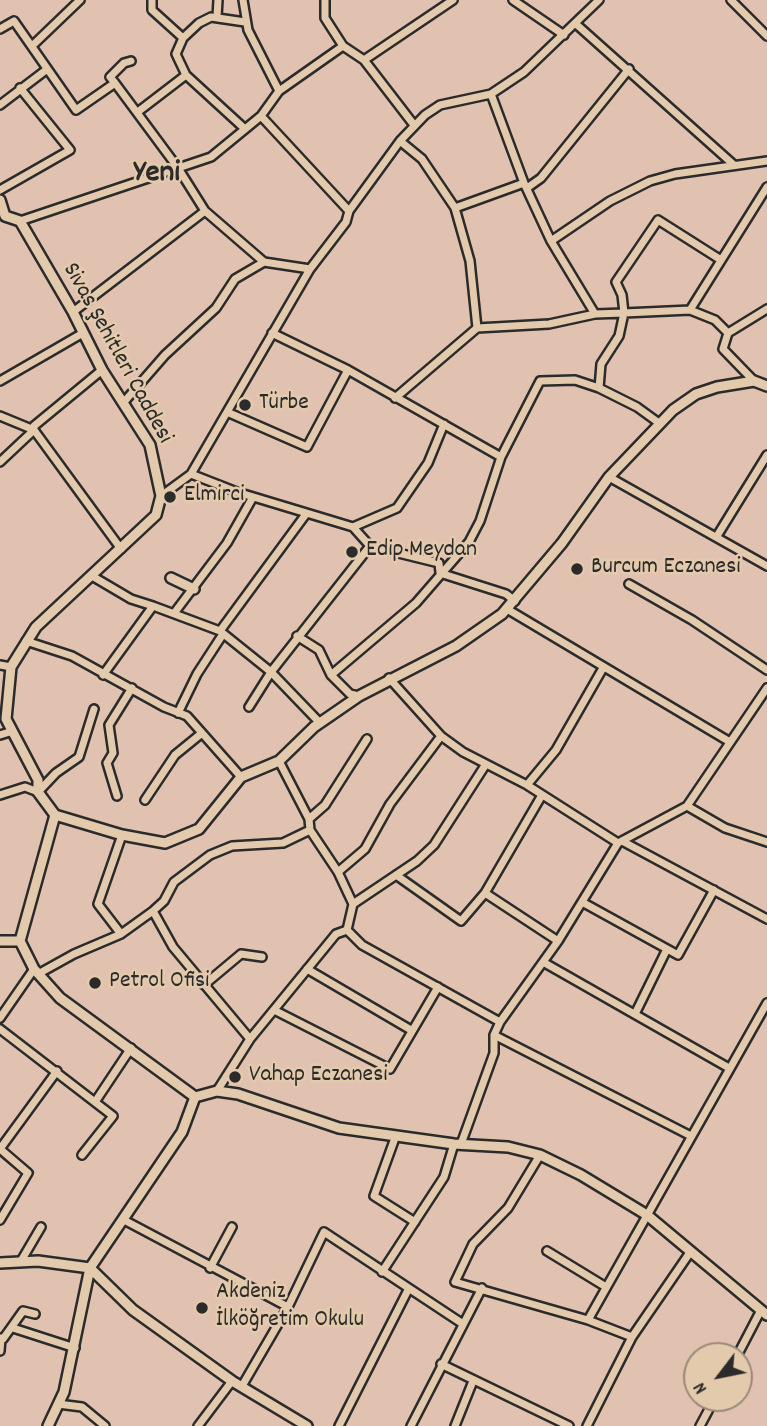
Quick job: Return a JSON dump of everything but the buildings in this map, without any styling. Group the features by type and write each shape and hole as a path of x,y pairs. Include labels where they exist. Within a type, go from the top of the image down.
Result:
{"street":[{"path":"32,46 80,0"},
{"path":"152,0 152,10 183,38"},
{"path":"217,17 218,0"},
{"path":"243,0 245,22 279,92"},
{"path":"325,0 325,18 343,46 364,60 414,125"},
{"path":"364,60 453,0"},
{"path":"513,0 564,35"},
{"path":"38,792 38,780 6,719 11,667 26,641 36,627 156,515 161,496 191,474 310,269 346,222 349,211 414,125 440,105 491,94 524,72 599,0"},
{"path":"731,0 767,36"},
{"path":"245,22 217,17 199,23 183,38 176,54 186,75 245,129"},
{"path":"0,29 14,21 76,110 115,83"},
{"path":"576,24 734,165"},
{"path":"0,200 3,216 20,221 211,157 261,116 279,92 343,46"},
{"path":"131,61 124,63 110,77 139,111 205,211 264,262 310,269"},
{"path":"455,208 525,186 541,178 629,69"},
{"path":"0,105 46,70"},
{"path":"139,111 186,75"},
{"path":"0,190 70,150 20,88"},
{"path":"491,94 525,186 551,241 595,314"},
{"path":"261,116 349,211"},
{"path":"400,141 422,159 455,208 470,261 477,328"},
{"path":"551,241 610,201 650,181 767,161"},
{"path":"690,310 767,187"},
{"path":"73,312 205,211"},
{"path":"599,388 601,364 619,336 624,313 622,295 616,282 658,220 721,260"},
{"name":"Sivas Şehitleri Caddesi","path":"20,221 73,312 102,370 150,445 161,496"},
{"path":"124,402 165,355 216,308 235,279 264,262"},
{"path":"767,309 728,333 723,349 754,381 767,386"},
{"path":"395,398 477,328 549,324 595,314 690,310 715,320 728,333"},
{"path":"0,381 83,333"},
{"path":"272,333 348,370 501,457"},
{"path":"0,462 34,430 34,426 102,370"},
{"path":"227,412 307,447 348,370"},
{"path":"331,675 416,603 468,542 480,521 501,457 540,381 575,380 599,388 636,407 659,423"},
{"path":"0,794 25,787 38,792 55,815 122,835 165,843 199,829 241,777 278,761 320,723 359,696 389,678 456,646 508,609 609,477 659,423 696,394 717,387 754,381"},
{"path":"0,416 34,430 121,549"},
{"path":"353,527 397,508 428,463 443,424"},
{"path":"717,536 766,459"},
{"path":"191,474 253,497 283,503 306,514 353,527 370,546 439,563 440,573"},
{"path":"609,477 658,508 717,536 767,566"},
{"path":"175,612 227,543 253,497"},
{"path":"178,713 197,674 222,633 306,514"},
{"path":"249,707 297,636 370,546"},
{"path":"440,573 506,594 515,601"},
{"path":"92,576 131,600 175,612 222,633 271,672 320,723"},
{"path":"171,578 194,589"},
{"path":"629,584 692,620 767,670"},
{"path":"103,675 153,606"},
{"path":"508,609 603,668 730,741"},
{"path":"297,636 319,650 331,675 350,694 359,696"},
{"path":"26,641 72,656 103,675 187,716 241,777"},
{"path":"0,665 11,667"},
{"path":"527,785 556,750 603,668"},
{"path":"389,678 441,736 463,752 527,785 620,842 767,919"},
{"path":"117,796 107,763 113,753 109,725 132,688"},
{"path":"382,1272 444,1177 494,1054 494,1035 499,1023 558,942 620,842 687,806 767,688"},
{"path":"38,792 55,773 79,757 94,709"},
{"path":"0,736 13,731"},
{"path":"145,800 175,755 202,733"},
{"path":"338,872 365,849 390,804 441,736"},
{"path":"309,818 325,805 367,739"},
{"path":"278,761 309,818 310,830 338,872 353,904 347,930"},
{"path":"353,904 434,845 486,764"},
{"path":"396,875 461,921 485,893 542,795"},
{"path":"687,806 725,828 767,842"},
{"path":"55,815 20,941 36,971 60,998 195,1097"},
{"path":"0,1018 36,971 121,934 164,901 174,881 210,855 232,846 284,843 310,830"},
{"path":"121,934 98,904 122,835"},
{"path":"582,902 678,955 714,890"},
{"path":"485,893 558,942"},
{"path":"153,911 173,947 250,1039"},
{"path":"217,1091 250,1039 336,933 347,930"},
{"path":"347,930 362,946 499,1023"},
{"path":"0,941 20,941"},
{"path":"635,1014 667,949"},
{"path":"204,985 242,954 262,957"},
{"path":"543,962 729,1068"},
{"path":"307,969 411,1030"},
{"path":"274,1010 390,1069 438,987"},
{"path":"588,1320 767,1003"},
{"path":"0,1029 113,1116 82,1155"},
{"path":"494,1035 691,1136"},
{"path":"95,1102 131,1048"},
{"path":"0,1220 29,1173 0,1149 57,1071"},
{"path":"195,1097 217,1091 238,1094 338,1128 395,1138 508,1147 540,1155 581,1175 647,1214 764,1312 746,1342"},
{"path":"48,1426 58,1404 75,1348 90,1268 182,1132 195,1097"},
{"path":"395,1138 374,1196 415,1222"},
{"path":"540,1155 509,1208 473,1244 455,1282 588,1320 632,1337"},
{"path":"124,1220 288,1307"},
{"path":"21,1261 41,1227"},
{"path":"211,1268 232,1227"},
{"path":"242,1386 288,1307 324,1232 463,1324"},
{"path":"547,1251 606,1287"},
{"path":"587,1426 632,1337 691,1251"},
{"path":"0,1263 21,1261 90,1268 133,1310 232,1381 307,1426"},
{"path":"411,1426 482,1288"},
{"path":"339,1426 408,1290"},
{"path":"0,1350 1,1339 13,1328 23,1311 35,1314"},
{"path":"13,1328 75,1348"},
{"path":"441,1364 569,1426"},
{"path":"198,1426 232,1381"},
{"path":"455,1426 473,1381"},
{"path":"58,1404 82,1407 105,1426"}],"place":[{"name":"Türbe","path":"245,405"},
{"name":"Elmirci","path":"170,497"},
{"name":"Edip Meydan","path":"352,552"},
{"name":"Burcum Eczanesi","path":"577,569"},
{"name":"Petrol Ofisi","path":"95,983"},
{"name":"Vahap Eczanesi","path":"235,1077"},
{"name":"Akdeniz İlköğretim Okulu","path":"202,1308"}],"district":[{"name":"Yeni","path":"157,176"}]}
